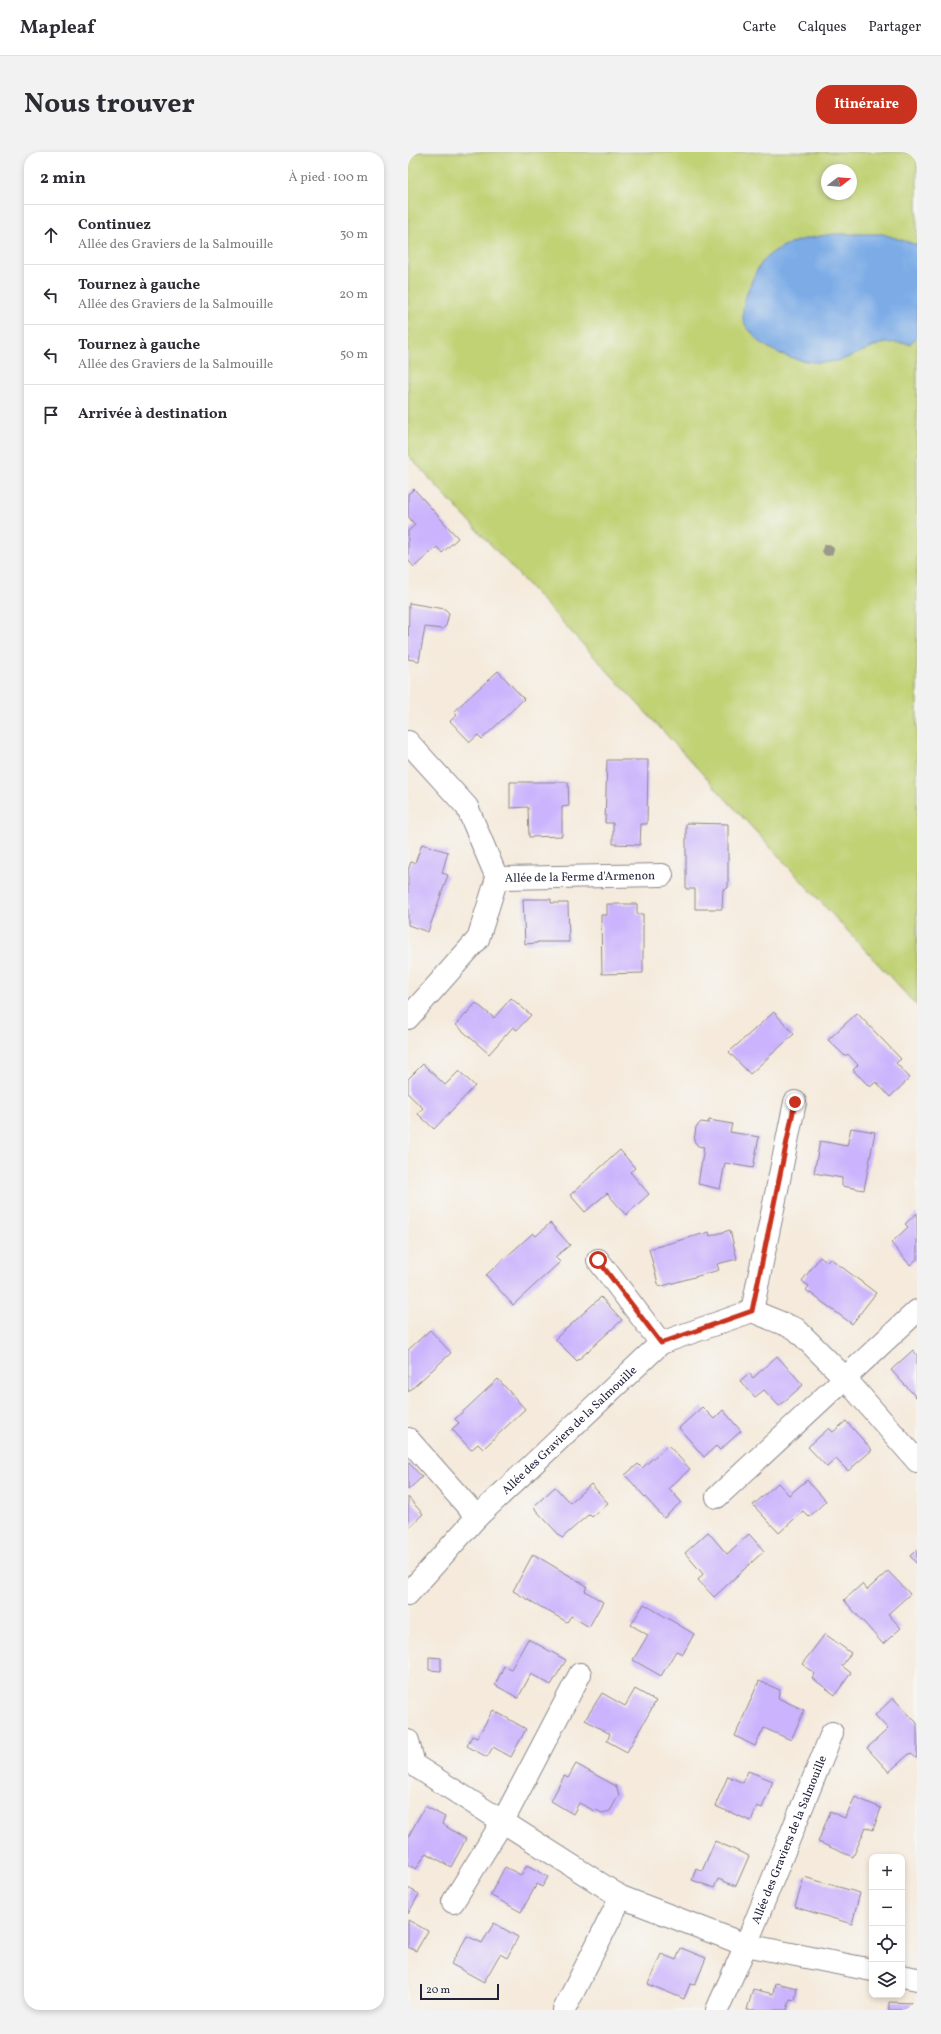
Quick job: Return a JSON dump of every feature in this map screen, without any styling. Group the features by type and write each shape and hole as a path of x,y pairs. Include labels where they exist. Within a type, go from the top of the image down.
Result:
{"street":[{"name":"Allée de la Ferme d'Armenon","path":"408,742 467,807 497,878 478,938 408,1018"},
{"name":"Allée de la Ferme d'Armenon","path":"497,878 662,875"},
{"path":"795,1102 752,1311 796,1329 844,1378 917,1461"},
{"path":"598,1260 661,1343"},
{"name":"Allée des Graviers de la Salmouille","path":"408,1594 477,1516 661,1343 752,1311"},
{"path":"717,1497 917,1311"},
{"path":"408,1439 477,1516"},
{"path":"453,1902 503,1821 580,1674"},
{"name":"Allée des Graviers de la Salmouille","path":"717,2010 746,1946 832,1733"},
{"path":"408,1741 414,1765 621,1897 746,1946 869,1969"},
{"path":"564,2010 621,1897"},
{"path":"905,1977 917,1979"}],"green space":[{"path":"408,152 917,152 917,1006 408,455"}],"water":[{"path":"835,234 883,234 917,245 917,337 910,344 882,344 833,362 810,362 786,356 774,351 756,338 746,326 743,308 747,293 755,274 769,255 800,240"}],"building":[{"path":"414,489 458,538 442,553 437,547 414,567 408,560 408,531 415,525 408,516 408,494"},
{"path":"409,603 445,609 449,613 446,626 442,629 425,627 419,661 408,659"},
{"path":"498,671 524,699 482,739 478,735 470,742 450,721 457,715 454,711"},
{"path":"607,760 648,760 647,824 641,824 640,845 613,844 613,823 605,823"},
{"path":"510,782 568,782 569,806 562,807 562,836 529,837 528,807 510,808"},
{"path":"686,823 728,824 728,888 723,889 722,909 695,909 695,889 686,889"},
{"path":"422,844 448,852 442,873 448,875 428,932 408,925 408,870 411,862 415,863"},
{"path":"523,899 551,899 551,903 568,903 569,942 537,942 525,944"},
{"path":"607,904 637,904 637,914 643,914 643,973 602,974 601,915 607,915"},
{"path":"511,998 531,1015 517,1030 513,1027 489,1054 456,1025 476,1003 494,1018"},
{"path":"774,1012 794,1034 750,1074 729,1052"},
{"path":"857,1013 901,1059 896,1063 910,1078 890,1097 876,1082 870,1087 853,1070 858,1065 848,1054 845,1056 828,1040"},
{"path":"423,1064 445,1085 459,1071 475,1086 434,1129 418,1114 423,1108 408,1094 408,1079"},
{"path":"709,1120 732,1124 730,1132 759,1137 753,1168 725,1163 720,1189 698,1184 704,1147 698,1146 694,1141 696,1127 701,1122 708,1123"},
{"path":"851,1128 875,1132 864,1190 842,1186 842,1178 814,1173 820,1141 847,1146"},
{"path":"620,1150 635,1168 630,1172 649,1194 626,1215 607,1193 585,1212 570,1195"},
{"path":"917,1213 917,1259 910,1265 891,1243 908,1227 905,1224"},
{"path":"550,1223 570,1245 555,1257 560,1262 513,1305 486,1275 533,1233 536,1236"},
{"path":"730,1230 737,1259 717,1264 719,1270 659,1287 649,1249 709,1232 710,1236"},
{"path":"820,1257 826,1262 830,1258 876,1293 852,1324 806,1290 809,1286 802,1281"},
{"path":"601,1297 622,1320 577,1361 555,1339"},
{"path":"430,1330 451,1353 408,1392 408,1350"},
{"path":"913,1350 917,1355 917,1398 891,1370"},
{"path":"777,1356 803,1385 779,1406 764,1390 755,1397 740,1381 749,1373 753,1378"},
{"path":"498,1379 525,1409 483,1449 478,1444 471,1450 452,1429 459,1423 455,1419"},
{"path":"702,1407 714,1419 723,1410 741,1431 720,1450 716,1446 704,1457 679,1428"},
{"path":"846,1421 872,1450 848,1471 836,1459 827,1467 808,1447 829,1428 833,1432"},
{"path":"668,1445 690,1469 669,1488 681,1502 664,1518 625,1475 638,1464 642,1468"},
{"path":"408,1462 422,1477 408,1490"},
{"path":"807,1480 826,1501 809,1517 803,1511 779,1533 753,1505 778,1483 789,1495"},
{"path":"591,1484 608,1503 592,1517 589,1514 562,1538 533,1507 555,1487 570,1503"},
{"path":"408,1497 423,1514 408,1528"},
{"path":"708,1532 727,1554 749,1534 764,1551 714,1597 698,1580 703,1574 685,1553"},
{"path":"917,1549 917,1564 910,1556"},
{"path":"533,1554 587,1586 585,1591 603,1602 589,1627 571,1616 567,1622 513,1591"},
{"path":"888,1571 910,1594 888,1614 901,1628 883,1644 844,1600 862,1584 867,1590"},
{"path":"644,1604 694,1634 683,1654 676,1651 661,1676 633,1660 648,1635 631,1625"},
{"path":"825,1634 851,1653 842,1666 851,1673 835,1695 812,1678 815,1674 802,1664"},
{"path":"528,1639 566,1660 551,1685 531,1674 518,1698 495,1685 504,1666 511,1669"},
{"path":"429,1657 441,1658 441,1671 429,1670"},
{"path":"759,1681 780,1690 778,1698 804,1710 791,1740 764,1728 755,1746 735,1736"},
{"path":"635,1689 656,1701 627,1752 607,1741 610,1734 585,1720 602,1693 625,1706"},
{"path":"893,1698 917,1723 917,1757 916,1758 910,1753 889,1772 867,1748 888,1729 875,1715"},
{"path":"493,1710 526,1729 511,1757 493,1747 487,1757 467,1746 472,1736 477,1738"},
{"path":"576,1764 616,1786 619,1795 610,1811 602,1813 579,1803 573,1814 551,1801 564,1776 568,1778"},
{"path":"748,1771 773,1781 762,1808 757,1806 751,1821 715,1806 728,1776 743,1783"},
{"path":"855,1797 881,1808 873,1830 866,1827 853,1857 818,1842 830,1812 845,1818"},
{"path":"425,1806 445,1817 442,1824 466,1839 451,1867 426,1853 416,1869 408,1865 408,1837"},
{"path":"715,1841 749,1856 736,1886 718,1879 714,1888 692,1880 696,1868 702,1871"},
{"path":"527,1865 548,1877 542,1887 537,1884 521,1912 490,1895 505,1867 521,1875"},
{"path":"804,1877 860,1893 852,1924 795,1907"},
{"path":"408,1888 419,1894 408,1914"},
{"path":"408,1920 428,1931 416,1951 408,1947"},
{"path":"494,1923 518,1937 507,1958 500,1954 484,1982 451,1964 467,1936 482,1943"},
{"path":"681,1948 706,1958 695,1985 690,1984 684,1999 648,1984 661,1954 676,1960"},
{"path":"775,1983 797,1988 795,2000 790,1999 787,2010 747,2010 753,1989 773,1994"},
{"path":"889,2002 912,2003 912,2010 889,2010"}],"route":[{"path":"598,1260 661,1343 752,1311 795,1102"}]}
